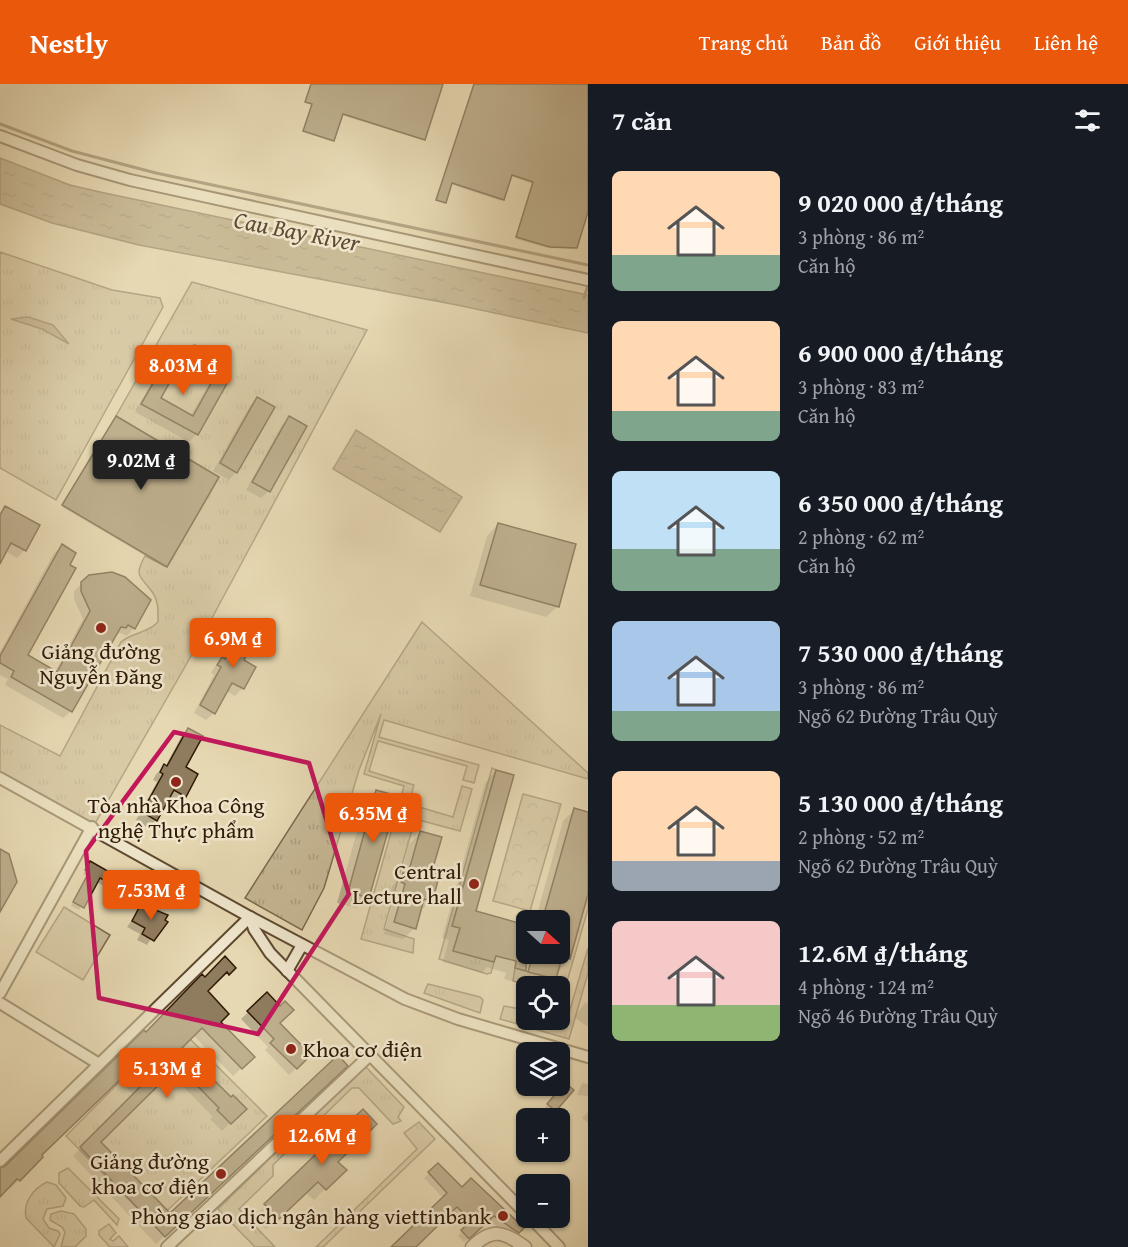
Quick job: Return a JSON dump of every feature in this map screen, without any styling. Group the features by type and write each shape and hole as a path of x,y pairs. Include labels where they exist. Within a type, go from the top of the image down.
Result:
{"street":[{"path":"0,136 77,165 130,180 588,280"},
{"path":"0,778 92,827 250,917 406,1000 458,1019 588,1057"},
{"path":"0,993 92,827"},
{"path":"250,917 261,941 287,971 516,1204"},
{"path":"0,1161 250,917"},
{"path":"287,971 302,945"},
{"path":"0,1003 99,1064"},
{"path":"167,1247 370,1055"},
{"path":"541,1228 559,1247"},
{"path":"472,1247 486,1235 497,1233 525,1247"}],"highlighted area":[{"path":"174,732 309,763 349,894 258,1034 99,998 86,851"}],"green space":[{"path":"0,252 112,290 160,298 163,307 56,500 0,468"},
{"path":"192,282 367,330 198,644 93,827 0,778 0,725 60,756 121,642 149,629 158,622 155,596 140,576 141,563 145,556 167,567 219,477 116,416"},
{"path":"422,622 588,773 588,779 384,720 379,737 479,765 474,783 463,780 467,766 378,741 369,771 414,785 409,804 453,817 462,786 472,789 460,831 415,819 384,929 414,939 413,953 361,939 404,786 364,774 381,714 359,770 324,888 302,930 245,898"},
{"path":"492,768 496,770 452,926 460,928 454,951 494,962 491,973 487,974 439,959"},
{"path":"523,794 561,804 530,910 493,901"},
{"path":"588,894 588,909 569,976 557,976 560,964 570,964"},
{"path":"64,907 110,935 83,980 36,952"},
{"path":"588,948 588,973 569,1039 538,1030 570,1030 570,1010"},
{"path":"515,968 545,976 516,976 516,982 513,981"},
{"path":"428,984 480,997 483,1000 480,1013 424,993"},
{"path":"504,1006 516,1008 516,1024 500,1019"},
{"path":"176,1025 267,1116 153,1224 66,1136"},
{"path":"365,1066 404,1107 398,1117 401,1121 393,1124 359,1088 352,1088 273,1165 273,1176 239,1209 275,1247 255,1247 218,1209"},
{"path":"419,1122 435,1139 323,1247 316,1247 417,1149 404,1133"},
{"path":"68,1168 119,1219 117,1225 94,1200 84,1207 80,1206 59,1183 59,1173"},
{"path":"47,1182 56,1185 66,1198 63,1206 47,1209 43,1219 49,1228 60,1234 54,1247 26,1218 25,1212 30,1197 37,1188"},
{"path":"61,1211 74,1214 86,1229 86,1236 75,1247 61,1247 65,1232 62,1227 50,1220 51,1214"},
{"path":"109,1224 116,1233 110,1239 113,1241 119,1236 128,1247 110,1247 99,1235 99,1231"}],"water":[{"path":"0,158 70,185 100,192 588,295 588,333 457,305 139,245 52,223 0,204"},
{"path":"28,317 53,325 69,344 42,329 11,319"},
{"path":"356,430 462,497 440,532 333,469"}],"building":[{"path":"311,84 443,84 425,140 343,114 334,141 303,131 312,104 305,102"},
{"path":"474,84 588,84 588,212 577,248 550,247 516,237 533,182 512,175 504,200 452,183 446,203 436,200"},
{"path":"194,345 224,353 214,371 187,356"},
{"path":"174,347 186,353 161,398 193,416 218,371 230,378 198,435 141,404"},
{"path":"257,397 275,407 237,473 220,463"},
{"path":"116,416 219,477 167,567 62,505"},
{"path":"289,416 307,426 270,492 252,482"},
{"path":"5,506 40,525 26,551 11,543 0,564 0,515"},
{"path":"498,523 576,544 559,607 480,585"},
{"name":"Giảng đường Nguyễn Đăng","path":"62,544 76,553 70,565 76,568 28,655 57,672 90,611 81,591 81,582 89,575 112,572 125,577 151,600 135,629 128,625 126,628 121,627 72,712 11,677 14,671 0,663 0,656"},
{"path":"246,621 261,629 244,660 256,667 244,689 232,683 215,714 200,705 221,667 217,665 222,657 225,659"},
{"name":"Tòa nhà Khoa Công nghệ Thực phẩm","path":"188,728 203,736 186,767 198,774 186,797 174,790 157,821 142,812 163,774 160,772 164,764 167,766"},
{"name":"Central Lecture hall","path":"496,770 514,775 476,911 516,922 516,961 496,956 494,962 453,951 460,928 452,926"},
{"path":"376,790 398,796 369,898 348,892"},
{"path":"574,808 588,812 588,894 570,959 570,910 545,910"},
{"path":"420,831 442,837 432,871 440,873 436,888 432,901 424,899 416,929 394,922 405,884 401,882 403,873 408,874"},
{"path":"0,849 9,854 17,882 0,912"},
{"path":"90,861 113,874 109,883 100,878 84,908 73,902 89,872 85,870"},
{"path":"141,904 168,915 165,920 168,922 154,941 142,934 145,928 132,921"},
{"path":"225,956 236,968 229,975 227,972 208,991 229,1014 221,1022 255,1057 242,1069 202,1028 182,1048 231,1097 233,1095 247,1109 231,1124 217,1110 219,1108 178,1066 101,1142 170,1213 338,1055 348,1066 165,1237 80,1147 141,1086 127,1073 42,1155 43,1157 20,1181 17,1179 0,1197 0,1168 5,1166 144,1030 146,1032 202,974 205,977"},
{"name":"Central Lecture hall","path":"516,961 516,964 526,964 526,971 515,968"},
{"path":"530,964 560,964 557,976 528,972"},
{"path":"267,992 280,1006 285,1001 294,1010 280,1023 311,1055 297,1069 270,1043 274,1039 247,1011"},
{"path":"554,1096 569,1096 559,1108 552,1108 547,1104"},
{"path":"363,1109 377,1124 338,1162 347,1170 326,1190 318,1182 279,1219 264,1204"},
{"path":"438,1163 462,1187 471,1178 516,1220 516,1228 524,1228 519,1233 494,1216 469,1239 461,1230 471,1221 457,1207 416,1247 391,1247 447,1193 428,1172"}],"waterway":[{"name":"Cau Bay River","path":"0,124 72,151 156,173 588,265"},
{"path":"584,298 588,285"}],"place":[{"name":"Giảng đường Nguyễn Đăng","path":"101,628"},
{"name":"Tòa nhà Khoa Công nghệ Thực phẩm","path":"176,782"},
{"name":"Central Lecture hall","path":"474,884"},
{"name":"Khoa cơ điện","path":"291,1049"},
{"name":"Giảng đường khoa cơ điện","path":"221,1174"},
{"name":"Phòng giao dịch ngân hàng viettinbank","path":"503,1216"}]}
